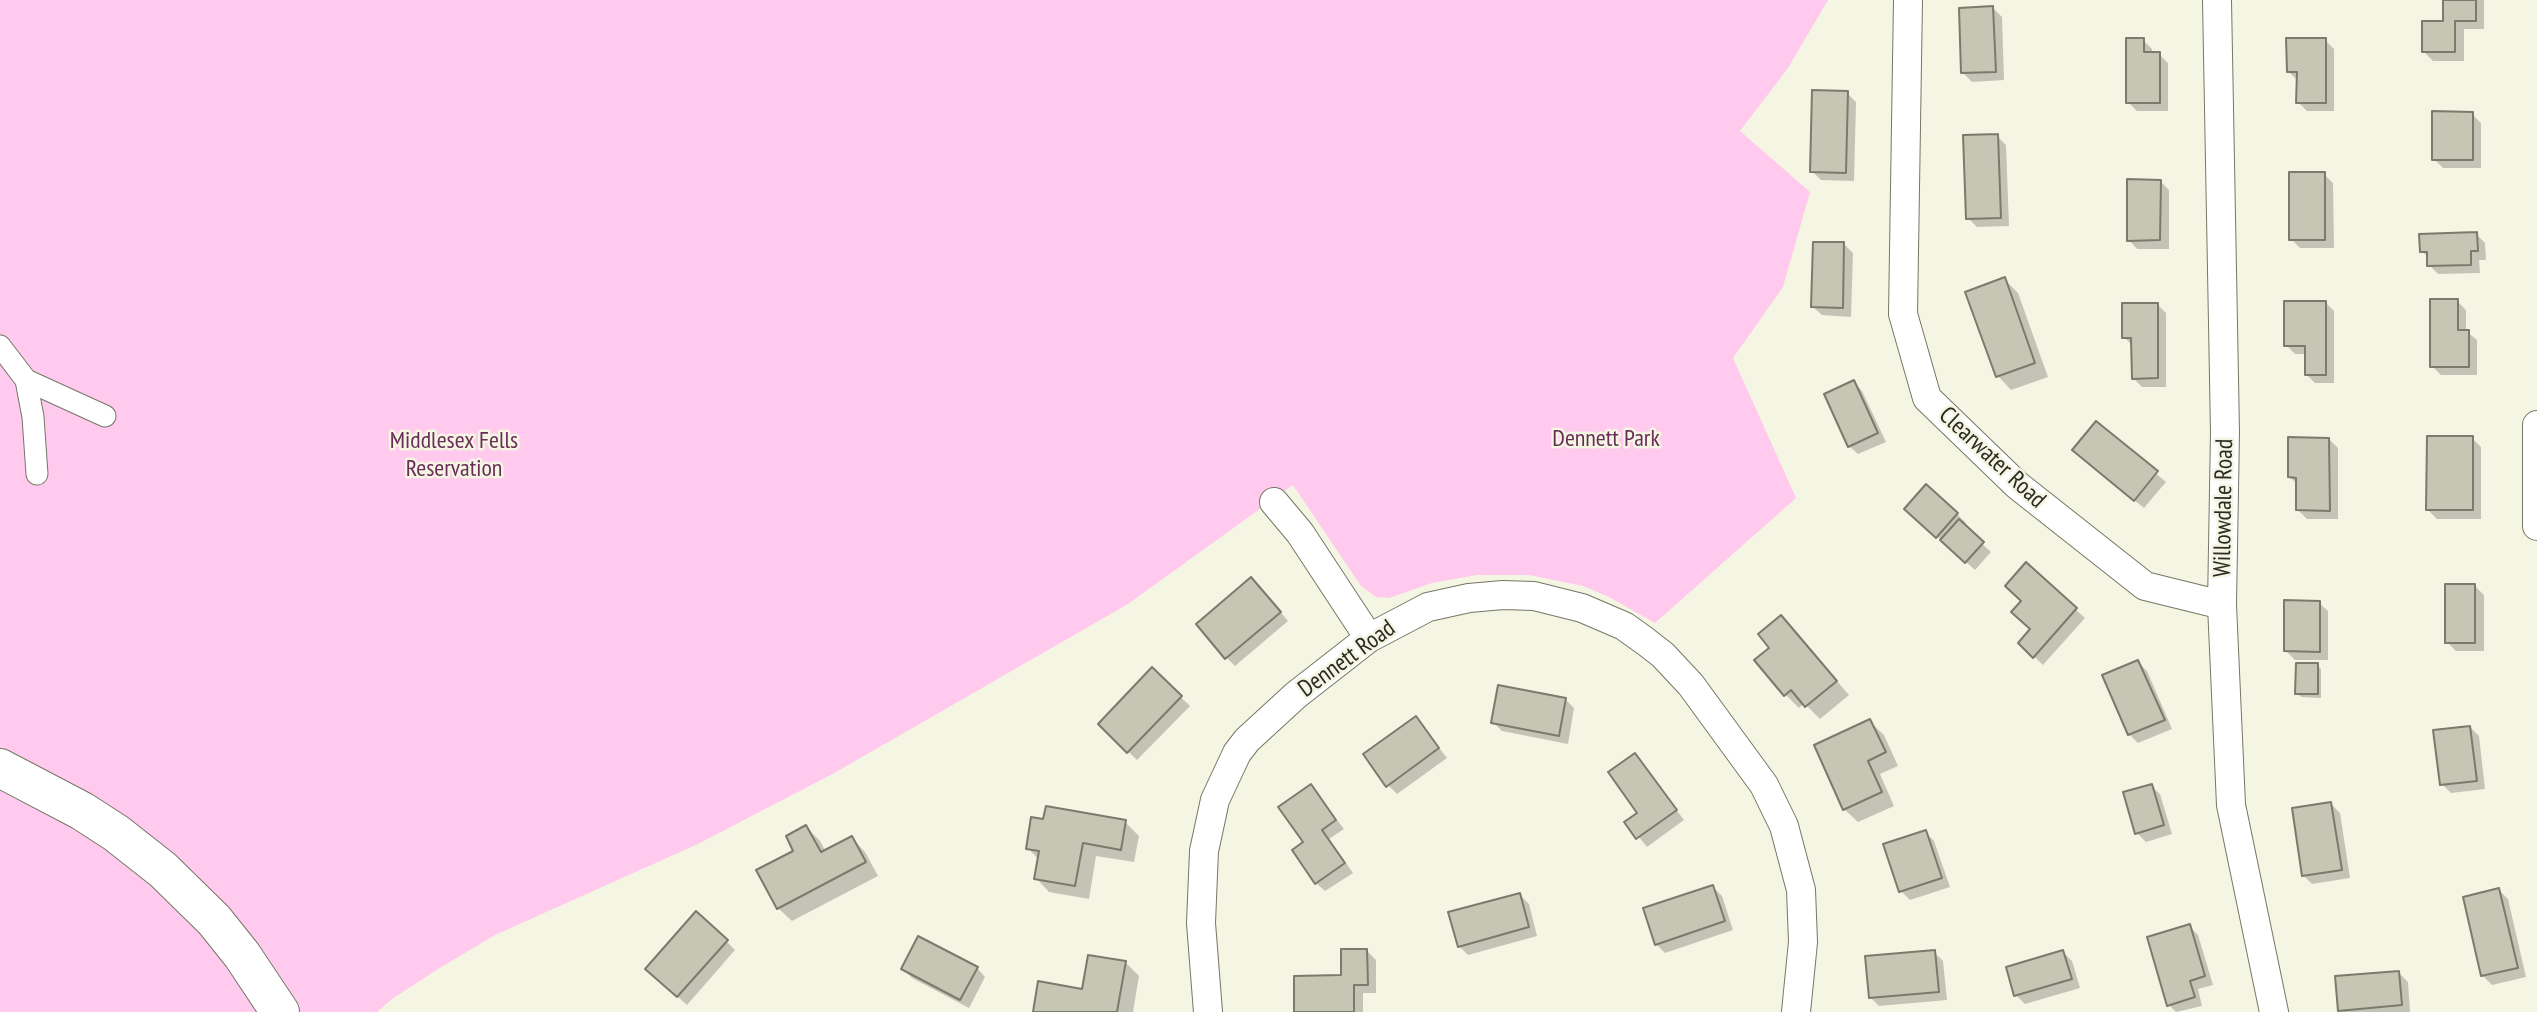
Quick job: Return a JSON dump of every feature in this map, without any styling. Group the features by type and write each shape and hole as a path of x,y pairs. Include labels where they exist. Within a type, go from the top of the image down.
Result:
{"main road":[{"path":"0,768 82,811 117,833 163,870 188,892 235,946 280,1012"}],"street":[{"name":"Clearwater Road","path":"1908,0 1903,314 1927,398 2017,485 2145,586 2222,605"},
{"name":"Willowdale Road","path":"2217,0 2225,432 2222,605 2231,805 2274,1012"},
{"path":"0,346 26,380 33,418 37,474"},
{"path":"26,380 105,416"},
{"path":"2537,425 2537,526"},
{"path":"1274,502 1300,533 1369,638"},
{"name":"Dennett Road","path":"1208,1012 1201,923 1208,823 1222,783 1237,753 1247,740 1303,689 1369,638 1428,607 1469,598 1520,595 1565,603 1604,616 1624,626 1663,655 1691,685 1764,785 1784,826 1798,873 1802,908 1802,953 1796,1012"}],"green space":[{"name":"Middlesex Fells Reservation","path":"0,0 1828,0 1788,68 1740,131 1810,192 1783,287 1733,358 1796,498 1655,623 1609,597 1583,586 1529,575 1477,575 1432,583 1389,598 1376,597 1361,586 1293,485 1128,604 836,772 698,844 495,935 392,999 377,1012 0,1012"}],"building":[{"path":"2443,0 2476,0 2476,21 2455,21 2455,52 2422,52 2422,21 2443,21"},
{"path":"1993,6 1996,72 1961,73 1959,8"},
{"path":"2126,38 2144,38 2144,52 2160,52 2160,103 2126,103"},
{"path":"2286,38 2326,38 2326,103 2296,103 2297,72 2287,72"},
{"path":"1812,90 1848,91 1846,173 1810,172"},
{"path":"2432,111 2473,112 2473,160 2432,160"},
{"path":"1998,134 2001,218 1966,219 1963,135"},
{"path":"2289,172 2325,172 2325,240 2289,240"},
{"path":"2127,179 2161,180 2160,240 2127,241"},
{"path":"2477,232 2478,251 2471,251 2471,265 2427,266 2427,252 2420,252 2419,234"},
{"path":"1813,242 1844,242 1843,308 1811,307"},
{"path":"2005,277 2035,363 1996,377 1965,292"},
{"path":"2430,299 2458,299 2458,330 2469,330 2469,367 2430,367"},
{"path":"2284,301 2326,301 2326,375 2305,375 2305,346 2284,346"},
{"path":"2122,303 2158,303 2158,378 2132,379 2131,338 2122,338"},
{"path":"1854,380 1878,433 1848,447 1824,394"},
{"path":"2096,421 2158,471 2134,501 2072,450"},
{"path":"2427,436 2473,436 2473,510 2426,510"},
{"path":"2288,437 2329,438 2330,511 2296,510 2296,478 2288,477"},
{"path":"1926,484 1958,513 1936,538 1904,509"},
{"path":"1959,519 1984,542 1965,563 1940,540"},
{"path":"2026,562 2077,608 2033,658 2018,643 2030,629 2011,612 2021,601 2005,586"},
{"path":"1251,577 1281,612 1225,659 1196,624"},
{"path":"2445,584 2475,584 2475,643 2445,643"},
{"path":"2284,600 2320,601 2320,652 2284,651"},
{"path":"1781,615 1837,681 1805,707 1791,690 1784,696 1754,660 1769,648 1758,634"},
{"path":"2138,660 2165,720 2128,735 2102,675"},
{"path":"2296,663 2318,663 2318,694 2295,694"},
{"path":"1152,667 1182,696 1127,753 1098,724"},
{"path":"1498,685 1566,698 1559,736 1491,723"},
{"path":"1416,716 1439,748 1386,787 1363,754"},
{"path":"1870,719 1886,752 1868,761 1882,792 1843,810 1814,745"},
{"path":"2470,726 2477,781 2440,785 2433,730"},
{"path":"1635,753 1677,810 1636,839 1624,822 1637,813 1608,772"},
{"path":"1311,784 1336,820 1322,830 1345,863 1315,884 1292,850 1303,842 1278,807"},
{"path":"2152,784 2164,825 2135,834 2123,792"},
{"path":"2331,802 2342,870 2302,876 2292,808"},
{"path":"1046,806 1126,820 1121,850 1083,843 1075,886 1034,879 1039,851 1026,849 1031,817 1043,819"},
{"path":"806,825 821,852 852,836 866,862 777,909 756,870 793,851 786,836"},
{"path":"1926,830 1942,878 1899,892 1883,844"},
{"path":"1713,885 1725,921 1655,945 1643,908"},
{"path":"2499,888 2518,968 2481,976 2463,897"},
{"path":"1520,893 1529,927 1458,947 1448,912"},
{"path":"696,911 728,940 677,997 645,969"},
{"path":"2190,924 2205,976 2190,981 2195,997 2167,1006 2147,937"},
{"path":"918,936 978,967 960,1000 901,969"},
{"path":"1341,949 1367,949 1368,985 1354,985 1354,1012 1294,1012 1294,976 1341,975"},
{"path":"1935,950 1939,992 1869,998 1865,956"},
{"path":"2063,950 2072,979 2014,996 2006,967"},
{"path":"1088,955 1126,961 1117,1012 1033,1012 1038,981 1082,989"},
{"path":"2399,971 2402,1005 2338,1011 2335,976"}],"park label":[{"name":"Dennett Park","path":"1606,439"}]}
